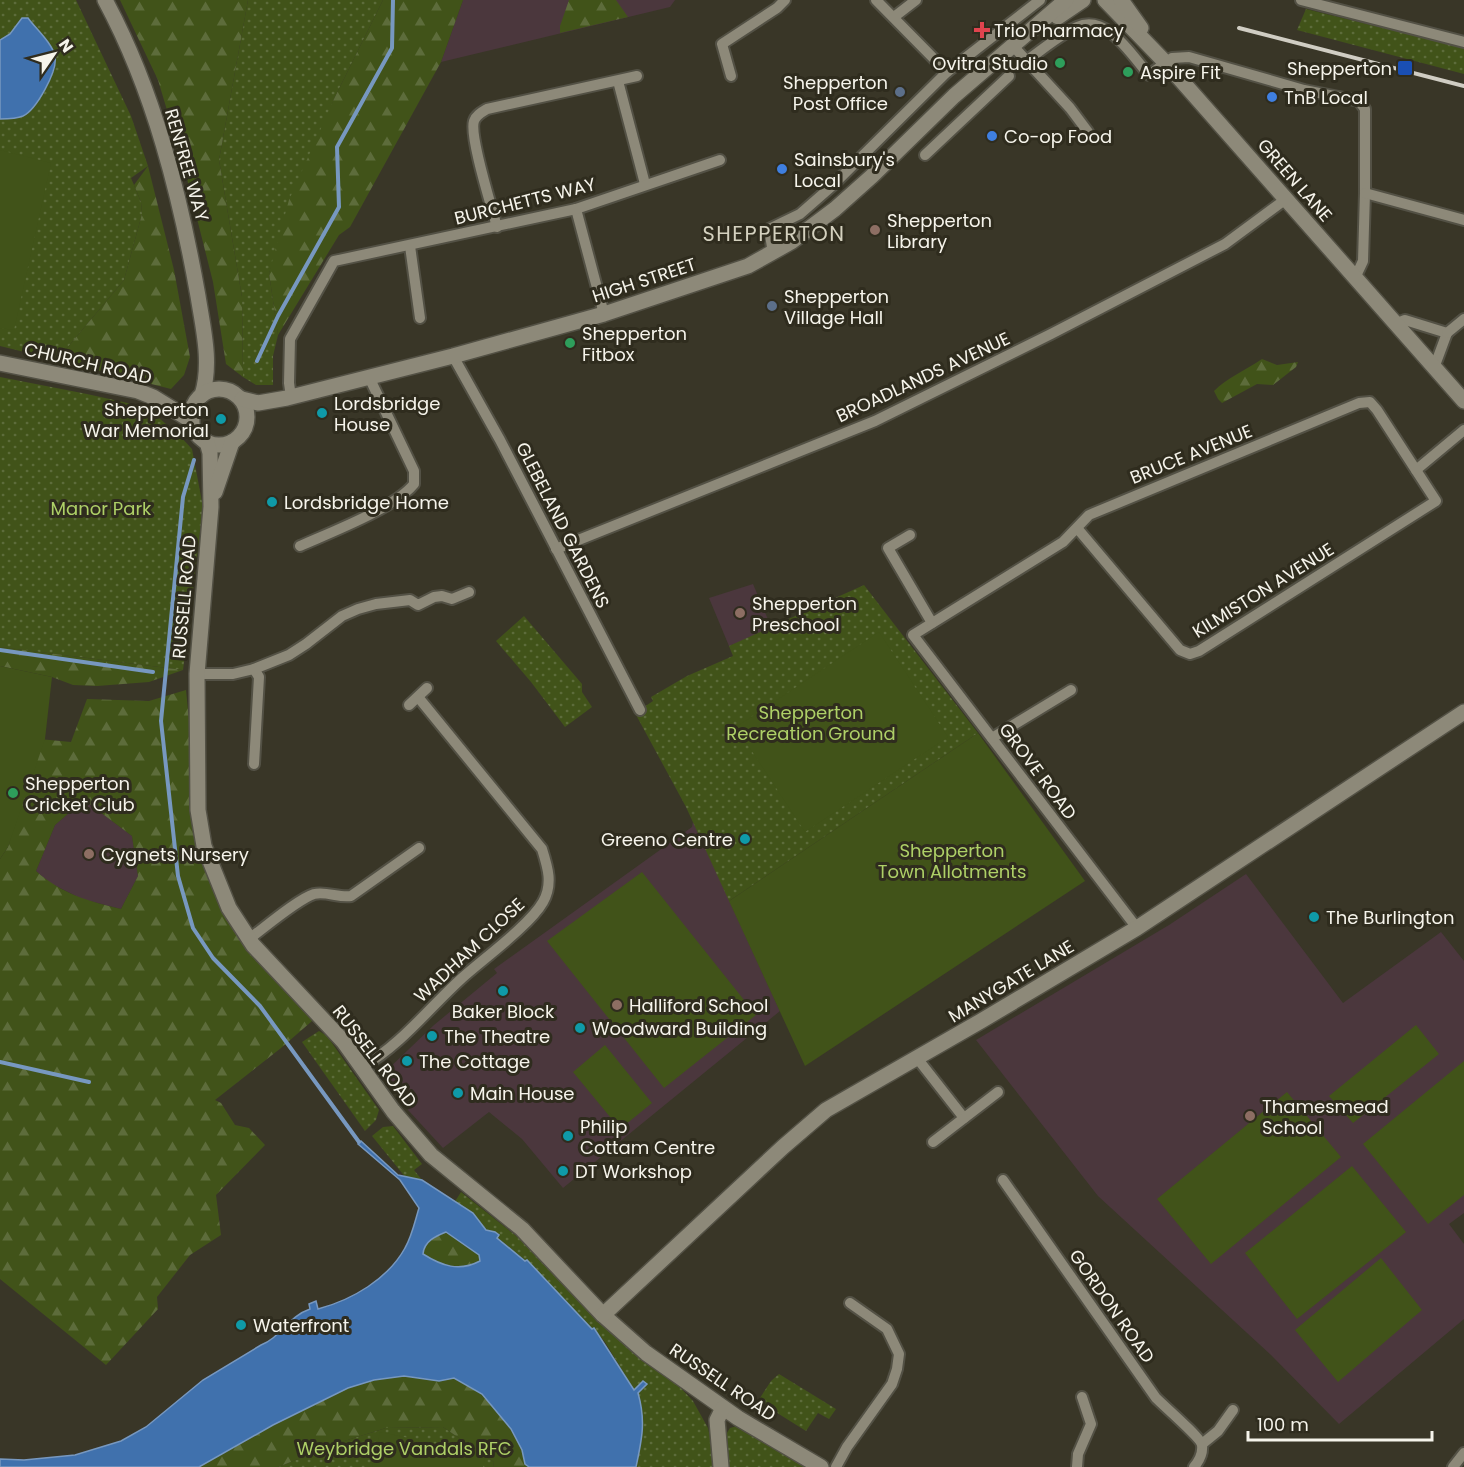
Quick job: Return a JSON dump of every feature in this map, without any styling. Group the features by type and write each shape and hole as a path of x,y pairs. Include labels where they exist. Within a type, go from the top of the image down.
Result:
{"main road":[{"name":"RENFREE WAY","path":"105,0 136,68 155,121 189,246 206,348 206,378 198,399"},
{"name":"HIGH STREET","path":"242,399 258,403 289,397 453,356 604,314 732,272 773,253 807,232 835,210 970,82 1066,0"},
{"name":"HIGH STREET","path":"1013,46 1083,0"},
{"name":"GREEN LANE","path":"1105,0 1165,62 1464,401"},
{"name":"GREEN LANE","path":"1121,0 1165,62"},
{"name":"RENFREE WAY","path":"206,348 216,376 224,389"},
{"name":"CHURCH ROAD","path":"0,363 138,391 192,421"},
{"path":"216,389 224,389 237,394 242,399 246,407 247,423 232,442 215,444 199,436 192,421 198,399 216,389"},
{"name":"HIGH STREET","path":"247,423 289,397"},
{"name":"CHURCH ROAD","path":"165,404 198,399"},
{"name":"RUSSELL ROAD","path":"207,442 210,453 211,507 197,674 198,810 200,828 210,862 229,908 261,956 343,1041 399,1119 431,1155 522,1229 603,1315 646,1353 723,1408 821,1467"},
{"name":"RUSSELL ROAD","path":"211,507 232,442"},
{"name":"MANYGATE LANE","path":"603,1315 783,1147 826,1110 1137,928 1464,712"},
{"path":"721,1467 717,1420 723,1408"}],"street":[{"path":"731,76 722,44 777,8 785,0"},
{"path":"876,0 947,72"},
{"path":"894,17 916,0"},
{"path":"773,253 770,229 800,214 947,72 1040,0"},
{"path":"1301,0 1464,42"},
{"path":"1026,61 1078,26 1092,23 1104,28 1115,37 1149,75 1165,62 1179,56 1189,57 1304,90 1359,101 1365,109 1365,193 1363,261 1355,278"},
{"path":"1013,46 1070,108 1088,132"},
{"path":"497,226 474,138 474,121 480,113 487,109 637,76"},
{"path":"917,132 929,151 1010,76"},
{"path":"618,81 645,184"},
{"path":"970,82 984,98"},
{"name":"BURCHETTS WAY","path":"289,397 290,339 334,261 576,209 720,160"},
{"path":"1365,193 1464,220"},
{"name":"BROADLANDS AVENUE","path":"556,549 885,416 1225,244 1286,199"},
{"path":"576,209 604,314"},
{"path":"410,246 420,318"},
{"path":"1434,368 1447,333 1464,319"},
{"path":"1395,324 1405,320 1447,333"},
{"name":"GLEBELAND GARDENS","path":"453,356 500,440 640,710"},
{"path":"300,546 370,514 404,494 414,484 414,471 369,377"},
{"name":"BRUCE AVENUE","path":"913,635 1063,542 1089,514 1359,403 1370,402 1377,410 1416,470"},
{"path":"1416,470 1464,430"},
{"name":"KILMISTON AVENUE","path":"1077,528 1180,650 1190,654 1199,651 1436,501 1416,470"},
{"path":"910,535 888,548 932,623"},
{"path":"197,674 233,674 254,669 289,655 342,616 358,609 376,604 410,600 418,605 434,597 442,596 452,599 469,592"},
{"name":"GROVE ROAD","path":"913,635 1137,928"},
{"path":"254,669 259,677 254,764"},
{"path":"409,705 427,688"},
{"path":"992,738 1071,690"},
{"name":"WADHAM CLOSE","path":"362,1067 392,1046 458,982 532,917 543,902 549,884 548,867 542,849 418,697"},
{"path":"249,939 315,894 351,896 419,848"},
{"path":"917,1058 964,1118"},
{"path":"933,1142 998,1092"},
{"name":"GORDON ROAD","path":"1003,1180 1156,1398 1177,1420 1198,1437 1202,1444"},
{"path":"836,1467 847,1447 892,1384 899,1354 887,1329 850,1303"},
{"path":"1077,1467 1078,1454 1090,1424 1082,1397"},
{"path":"1194,1467 1202,1452 1202,1444 1218,1431 1233,1410"},
{"path":"1453,1467 1464,1453"}],"shaded area":[{"path":"463,0 675,0 670,7 441,62"},
{"name":"Shepperton Preschool","path":"753,584 772,629 729,646 709,598"},
{"name":"Cygnets Nursery","path":"84,800 132,836 138,876 121,909 82,899 50,883 36,871 55,825"},
{"name":"Halliford School","path":"693,821 780,1011 563,1188 522,1139 489,1112 443,1148 408,1110 413,1102 407,1092 400,1095 397,1093 389,1085 384,1073 434,1025 497,973 494,969 692,827"},
{"name":"Thamesmead School","path":"1246,874 1343,1003 1441,932 1464,961 1464,1213 1449,1224 1464,1244 1464,1319 1339,1424 1271,1355 1098,1196 976,1040 1169,925"}],"green space":[{"path":"0,0 76,0 131,116 148,166 131,178 141,202 142,214 124,280 57,360 0,346 0,119 10,119 55,68 49,47 22,19 10,34 0,40"},
{"path":"120,0 248,0 219,160 242,297 243,377 226,364 213,282 184,167 158,80"},
{"path":"248,0 383,0 334,99 269,273 278,335 273,356 273,385 256,385 243,377 242,297 219,160"},
{"path":"383,0 463,0 441,62 350,227 339,235 278,335 269,273 289,200 334,99"},
{"path":"569,0 616,0 628,17 560,33 560,26"},
{"path":"1306,9 1464,48 1464,74 1297,30"},
{"path":"0,150 51,163 14,330 0,328"},
{"path":"148,166 174,270 190,357 184,375 171,389 57,360 124,280 142,214 141,202 134,185"},
{"path":"1262,359 1277,365 1298,362 1296,367 1273,385 1257,384 1222,403 1218,399 1214,391 1219,386"},
{"name":"Manor Park","path":"0,377 141,406 153,413 192,449 203,507 183,670 0,647"},
{"name":"Shepperton Recreation Ground","path":"864,585 978,733 729,901 686,807 635,713 653,701 651,697 687,676 733,656 729,646"},
{"path":"524,616 582,684 582,692 592,707 565,727 496,641"},
{"path":"879,632 948,737 805,832 736,727"},
{"path":"0,647 183,670 149,682 97,686 73,685 52,677 0,666"},
{"name":"Shepperton Cricket Club","path":"0,666 52,677 45,739 8,847 0,859"},
{"path":"186,690 198,810 229,908 319,1015 215,1100 221,1103 235,1125 249,1128 265,1145 216,1195 221,1235 190,1255 157,1297 158,1309 106,1365 0,1279 0,859 8,847 39,739 71,742 87,699 149,701","holes":["84,800 132,836 138,876 121,909 76,896 56,886 36,871 55,825"]},
{"name":"Shepperton Town Allotments","path":"978,733 1085,881 805,1066 729,901"},
{"path":"642,872 756,1015 664,1088 547,941"},
{"path":"1416,1025 1439,1054 1353,1123 1329,1096"},
{"path":"319,1031 327,1036 379,1110 376,1120 365,1131 302,1042"},
{"path":"605,1045 652,1103 620,1129 573,1072"},
{"path":"1464,1061 1464,1195 1428,1224 1363,1144"},
{"path":"1287,1092 1341,1157 1211,1264 1157,1199"},
{"path":"393,1126 422,1164 414,1170 422,1180 406,1178 372,1136 383,1127"},
{"path":"1352,1166 1406,1232 1297,1319 1245,1253"},
{"path":"461,1192 535,1251 604,1327 676,1383 693,1401 708,1428 716,1467 636,1467 642,1430 642,1412 638,1393 647,1384 634,1390 605,1342 593,1328 592,1330 527,1261 486,1230 473,1213 454,1203"},
{"path":"446,1232 479,1255 481,1261 458,1267 437,1262 423,1254 428,1243"},
{"path":"1381,1258 1422,1310 1338,1382 1295,1330"},
{"path":"779,1374 836,1409 829,1419 818,1413 806,1431 758,1401 771,1381"},
{"path":"404,1376 439,1381 454,1378 482,1394 511,1429 522,1450 525,1464 529,1467 493,1467 494,1462 443,1427 386,1428 341,1442 278,1467 199,1467 273,1425 348,1388 374,1380"},
{"path":"737,1426 809,1467 726,1467 725,1436 730,1428"},
{"name":"Weybridge Vandals RFC","path":"443,1427 494,1462 493,1467 278,1467 341,1442 386,1428"},
{"path":"380,1432 486,1454 483,1467 372,1467"}],"water":[{"path":"22,18 28,18 47,41 55,56 55,63 50,80 34,106 18,118 0,119 0,40 10,34"},
{"path":"361,1141 398,1175 422,1180 473,1213 486,1230 495,1232 499,1235 497,1238 525,1261 527,1260 592,1329 594,1328 634,1390 643,1381 647,1384 638,1393 642,1412 642,1430 636,1467 529,1467 525,1464 522,1450 511,1429 482,1394 454,1378 439,1381 404,1376 374,1380 348,1388 273,1425 199,1467 0,1467 0,1459 24,1460 75,1455 121,1441 146,1427 203,1380 268,1342 296,1317 310,1309 309,1304 316,1301 318,1309 331,1305 356,1294 379,1279 405,1248 419,1208 400,1180 358,1144","holes":["446,1232 479,1255 480,1261 458,1267 437,1262 423,1254 428,1242"]}],"waterway":[{"path":"257,361 278,316 339,207 337,147 392,48 393,0"},
{"path":"194,460 183,497 161,721 178,876 193,928 213,958 260,1006 359,1142"},
{"path":"0,650 153,672"},
{"path":"0,1062 89,1082"}],"railway":[{"path":"1239,28 1464,86"}],"place":[{"name":"Trio Pharmacy","path":"982,30"},
{"name":"Ovitra Studio","path":"1060,63"},
{"name":"Shepperton","path":"1405,68"},
{"name":"Aspire Fit","path":"1128,72"},
{"name":"Shepperton Post Office","path":"900,92"},
{"name":"TnB Local","path":"1272,97"},
{"name":"Co-op Food","path":"992,136"},
{"name":"Sainsbury's Local","path":"782,169"},
{"name":"Shepperton Library","path":"875,230"},
{"name":"Shepperton Village Hall","path":"772,306"},
{"name":"Shepperton Fitbox","path":"570,343"},
{"name":"Lordsbridge House","path":"322,413"},
{"name":"Shepperton War Memorial","path":"221,419"},
{"name":"Lordsbridge Home","path":"272,502"},
{"name":"Shepperton Preschool","path":"740,613"},
{"name":"Shepperton Cricket Club","path":"13,793"},
{"name":"Greeno Centre","path":"745,839"},
{"name":"Cygnets Nursery","path":"89,854"},
{"name":"The Burlington","path":"1314,917"},
{"name":"Baker Block","path":"503,991"},
{"name":"Halliford School","path":"617,1005"},
{"name":"Woodward Building","path":"580,1028"},
{"name":"The Theatre","path":"432,1036"},
{"name":"The Cottage","path":"407,1061"},
{"name":"Main House","path":"458,1093"},
{"name":"Thamesmead School","path":"1250,1116"},
{"name":"Philip Cottam Centre","path":"568,1136"},
{"name":"DT Workshop","path":"563,1171"},
{"name":"Waterfront","path":"241,1325"}],"district":[{"name":"SHEPPERTON","path":"774,233"}]}
